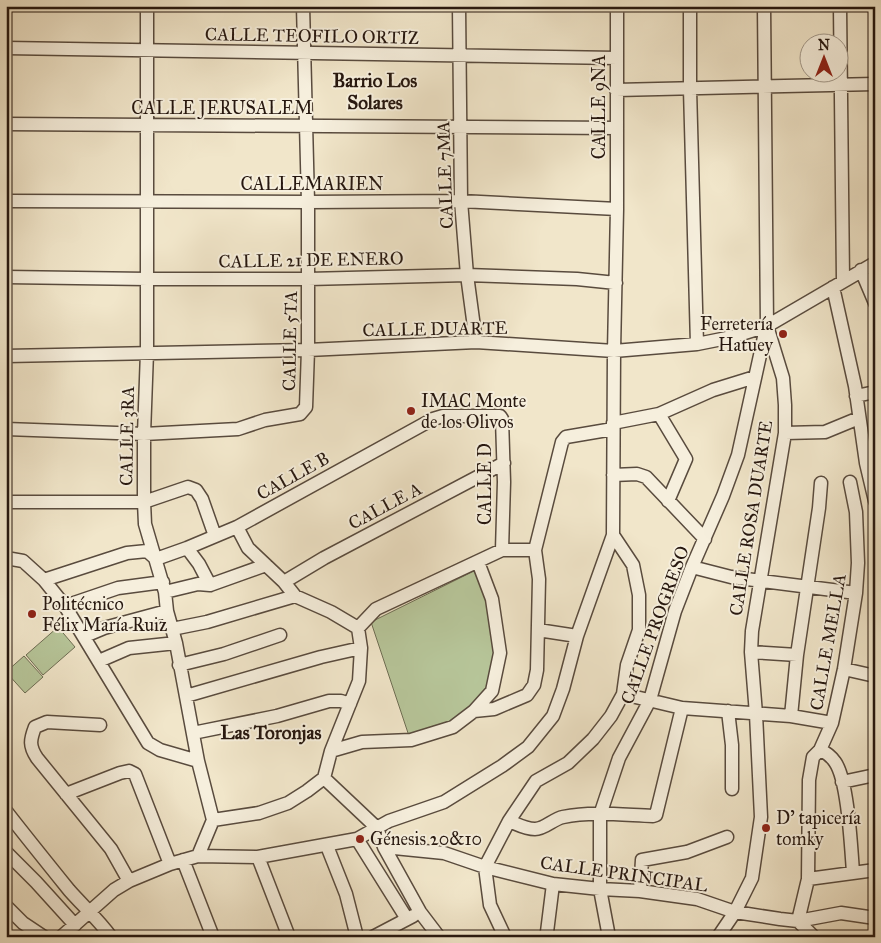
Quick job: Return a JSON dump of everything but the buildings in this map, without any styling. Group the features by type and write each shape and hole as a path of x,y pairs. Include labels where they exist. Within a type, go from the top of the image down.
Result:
{"street":[{"name":"CALLE 3RA","path":"147,6 145,524 164,587 167,611 176,643 198,760 213,820"},
{"name":"CALLE 5TA","path":"144,434 238,429 265,420 300,414 306,407 308,202 303,6"},
{"name":"CALLE 7MA","path":"458,6 462,201 467,275 476,342"},
{"name":"CALLE 9NA","path":"613,535 617,208 617,6"},
{"path":"690,6 690,89 697,344"},
{"name":"CALLE ROSA DUARTE","path":"723,934 752,878 761,816 751,652 752,631 785,433 783,378 767,326 764,6"},
{"path":"840,6 838,284 859,418 870,458 874,496"},
{"name":"CALLE TEOFILO ORTIZ","path":"6,48 617,58"},
{"path":"616,90 875,84"},
{"name":"CALLE JERUSALEM","path":"6,124 617,128"},
{"name":"CALLEMARIEN","path":"6,201 462,201 617,208"},
{"name":"CALLE DUARTE","path":"6,356 308,350 476,342 614,351 697,344 767,326 875,263"},
{"path":"862,270 875,302"},
{"name":"CALLE 21 DE ENERO","path":"6,277 147,279 467,275 577,279 616,283"},
{"name":"CALLE PROGRESO","path":"609,937 600,889 600,814 619,758 650,700 675,611 738,455 767,326"},
{"path":"474,711 494,709 527,695 534,685 537,670 539,579 535,550 562,442 566,437 660,414 713,390 755,377"},
{"path":"856,396 875,392"},
{"path":"660,414 686,459 668,501"},
{"name":"CALLE D","path":"444,416 500,416 502,419 504,463 502,550"},
{"name":"CALLE B","path":"156,559 237,527 433,419 444,416"},
{"path":"785,433 825,432 859,418"},
{"path":"6,429 144,434"},
{"name":"CALLE A","path":"284,582 324,558 504,463"},
{"path":"613,475 637,474 646,477 705,539"},
{"name":"CALLE MELLA","path":"798,921 808,879 809,780 813,757 820,750 832,722 844,669 856,593 858,563 856,512 850,482"},
{"path":"792,716 797,656 821,484"},
{"path":"6,502 144,502 188,488 196,490 202,500 215,536"},
{"path":"237,527 248,548 284,582 295,596 331,612 358,628"},
{"path":"61,937 114,890 129,881 170,864 198,856 258,856 327,846 357,839 389,821 444,802 502,766 528,746 553,716 563,689 577,636 613,535"},
{"path":"505,937 490,905 485,867 509,821 536,781 568,763 593,739 611,716 623,694 627,665 639,630 639,595 633,565 613,535"},
{"path":"187,548 199,564 210,585"},
{"path":"358,628 376,609 502,550 535,550"},
{"path":"44,580 128,554 147,551 156,559"},
{"path":"6,558 23,561 44,580 65,606 148,743 160,750 198,760"},
{"path":"330,751 362,742 410,740 453,727 474,711 492,691 500,654 492,600 478,562"},
{"path":"65,606 118,588 210,585 266,565"},
{"path":"692,567 731,577 856,593"},
{"path":"172,630 207,622 295,596"},
{"path":"84,636 104,628 167,611"},
{"path":"198,856 213,820 260,813 288,803 324,778 330,751 358,681 361,648 358,628"},
{"path":"538,630 577,636"},
{"path":"180,665 224,654 280,635"},
{"path":"99,662 129,648 176,643"},
{"path":"186,696 321,657 361,648"},
{"path":"751,652 797,656"},
{"path":"844,669 875,676"},
{"path":"623,694 682,708 792,716 832,722"},
{"path":"193,733 277,716 329,701 341,700 350,704"},
{"path":"509,821 524,827 539,828 562,817 600,814 656,815 682,708"},
{"path":"728,711 732,745 732,789"},
{"path":"100,724 46,722 35,726 30,741 37,758 111,849 129,881"},
{"path":"820,750 828,754 835,762 842,782 850,832 853,872"},
{"path":"66,794 120,773 129,771 135,774 170,864"},
{"path":"842,782 875,775"},
{"path":"324,778 378,828 384,847 420,912 439,937"},
{"path":"6,811 111,937"},
{"path":"640,891 642,860 687,852 727,837"},
{"path":"357,839 407,919"},
{"path":"327,846 346,894 357,937"},
{"name":"CALLE PRINCIPAL","path":"384,847 444,853 485,867 553,884 640,891 697,899 735,912 798,921 841,913 875,918"},
{"path":"6,852 75,925"},
{"path":"258,856 289,937"},
{"path":"183,860 213,937"},
{"path":"808,879 875,870"},
{"path":"548,937 553,884"},
{"path":"6,906 24,923 44,937"},
{"path":"373,937 420,912"},
{"path":"798,921 814,937"}],"green space":[{"path":"478,569 488,602 496,651 487,689 458,722 409,736 371,622"},
{"path":"58,627 75,647 43,675 26,655"},
{"path":"24,656 43,677 25,693 6,672"}],"place":[{"name":"Ferretería Hatuey","path":"783,334"},
{"name":"IMAC Monte de los Olivos","path":"411,411"},
{"name":"Politécnico Félix María Ruiz","path":"32,614"},
{"name":"D' tapicería tomky","path":"766,828"},
{"name":"Génesis 20&10","path":"360,839"}],"district":[{"name":"Barrio Los Solares","path":"375,91"},
{"name":"Las Toronjas","path":"271,732"}]}
